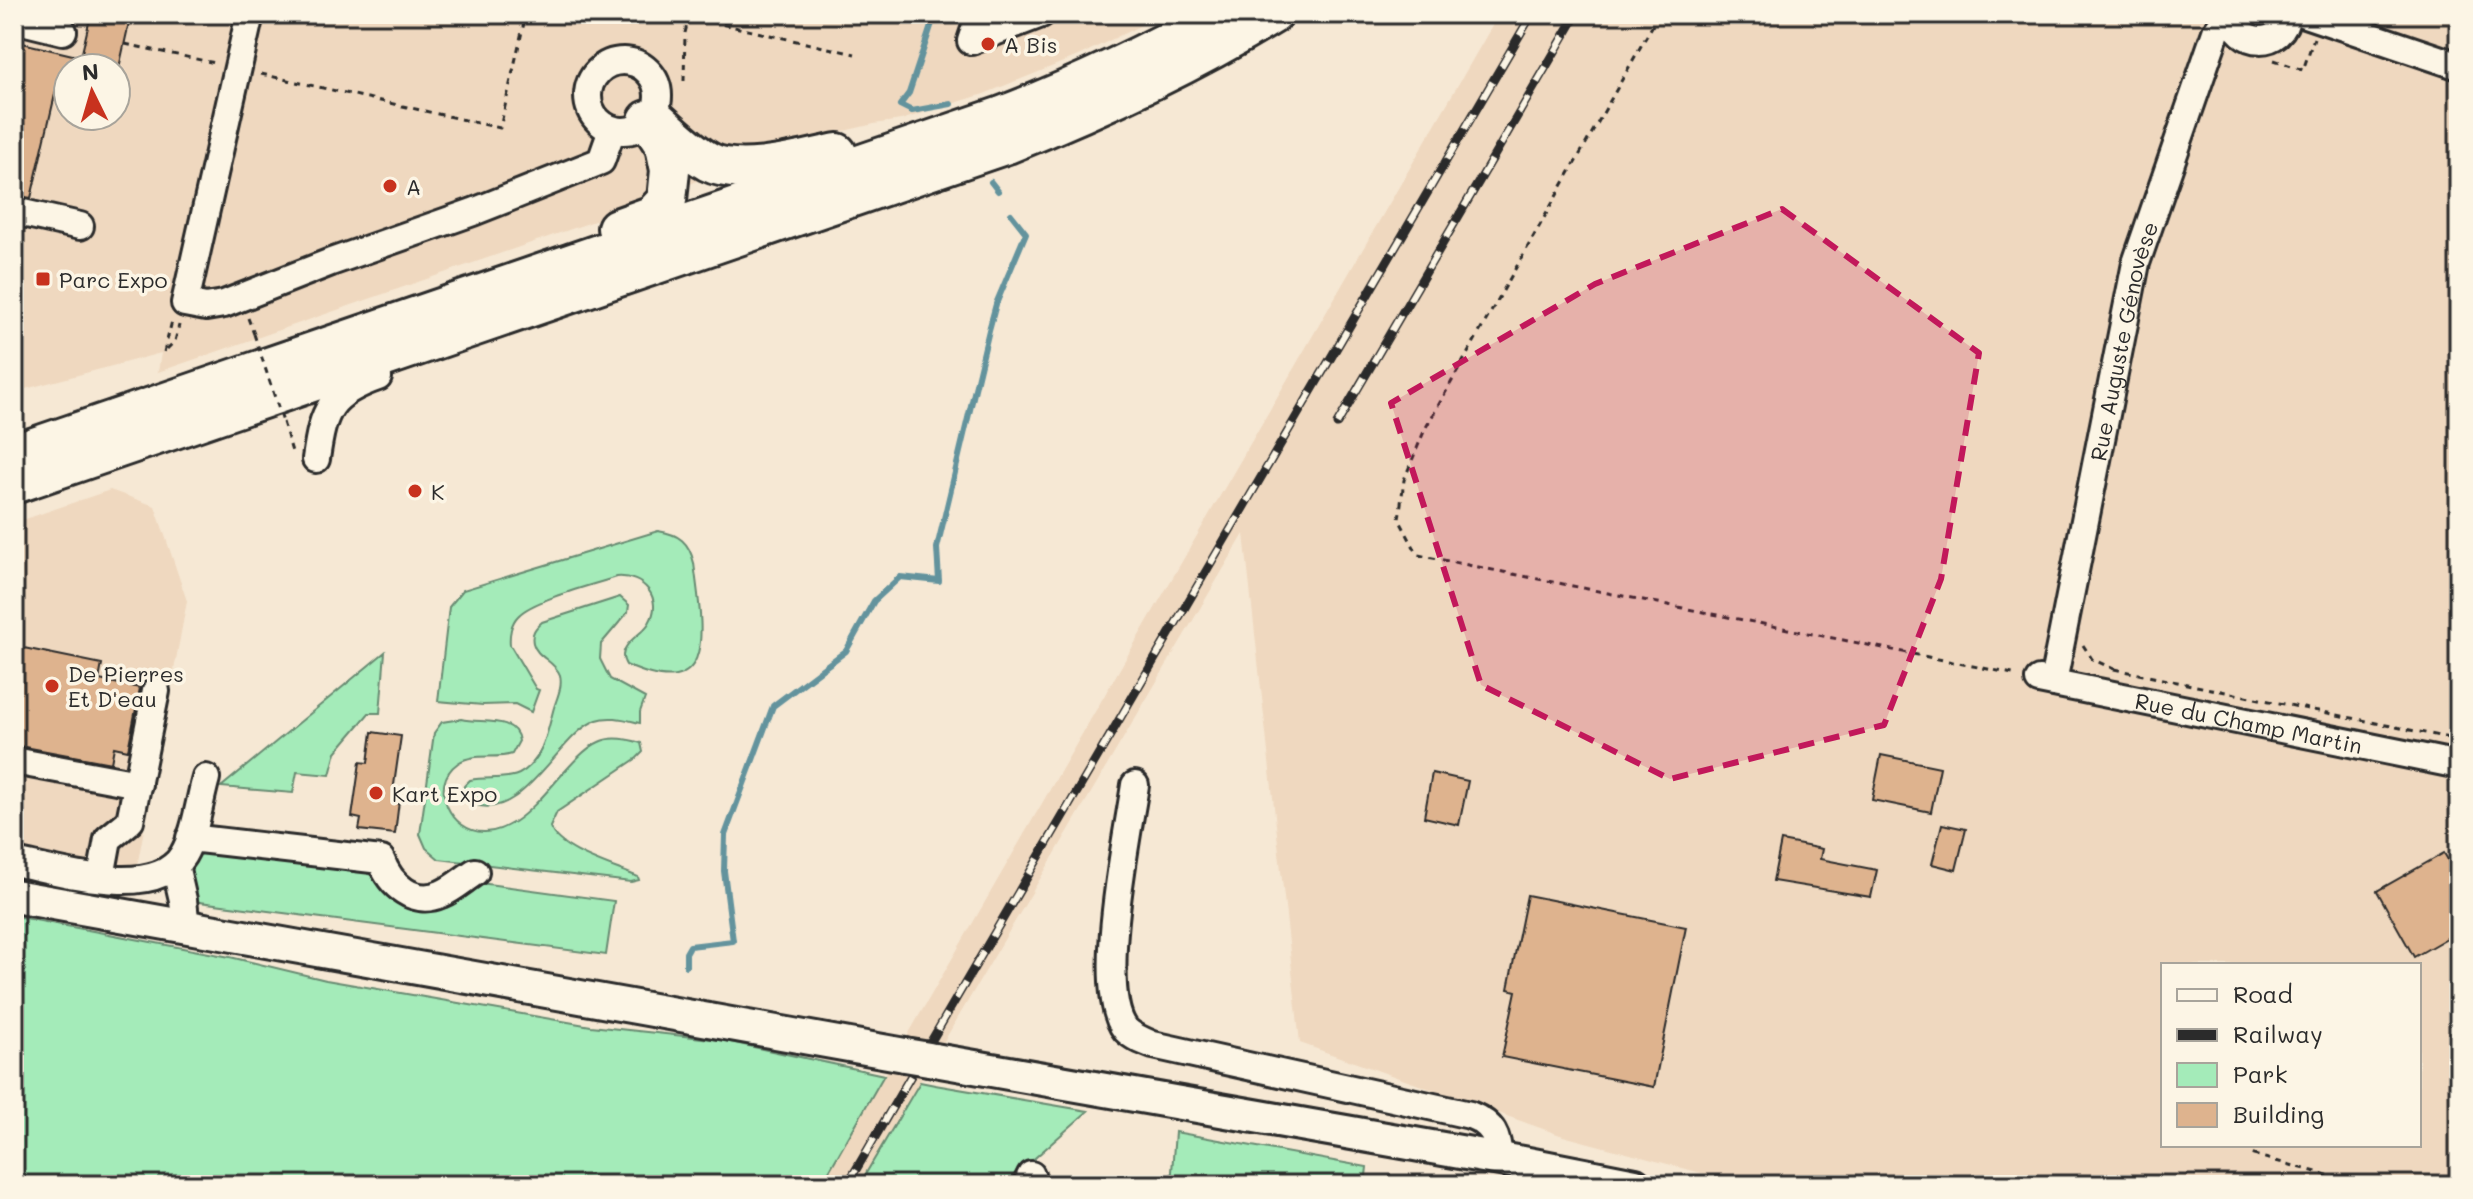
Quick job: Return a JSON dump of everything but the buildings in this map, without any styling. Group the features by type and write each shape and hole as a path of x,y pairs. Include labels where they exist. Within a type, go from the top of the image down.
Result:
{"highway":[{"path":"14,490 159,420 1071,89 1220,14"},
{"path":"14,452 159,420 817,210 1007,144 1110,102 1273,14"},
{"path":"14,484 159,420 653,215 667,200 759,167 839,153 1137,58"},
{"path":"650,118 712,163 759,167"},
{"path":"650,118 665,146 670,170 667,200"}],"main road":[{"path":"14,896 1635,1185"}],"street":[{"path":"250,14 185,303 206,307 224,304 523,193 601,161 612,130"},
{"path":"980,14 971,41 1041,14"},
{"path":"2232,16 2241,35 2259,41 2276,36 2287,14"},
{"name":"Rue Auguste Génovèse","path":"2046,681 2136,263 2216,32 2224,20 2232,16"},
{"path":"2313,16 2459,66"},
{"path":"14,19 63,31"},
{"path":"617,62 637,64 652,77 658,96 650,118 632,130 612,130 595,118 588,98 593,78 608,65 617,62"},
{"path":"305,459 335,400 352,387 609,299 817,210"},
{"path":"14,211 80,226"},
{"name":"Rue du Champ Martin","path":"2046,681 2111,682 2459,765"},
{"path":"101,877 108,839 130,821 156,691"},
{"path":"14,761 138,784"},
{"path":"14,862 136,881 158,875 175,865 184,854 206,778"},
{"path":"1135,785 1116,898 1114,935 1116,1006 1126,1029 1153,1045 1470,1115 1493,1130 1499,1160"},
{"path":"190,838 381,860 396,885 421,897 441,894 475,872"},
{"path":"175,865 186,928"}],"path":[{"path":"125,44 500,128 526,14"},
{"path":"676,14 855,54"},
{"path":"1659,14 1425,429 1404,480 1399,519 1418,555 2046,681"},
{"path":"2262,56 2303,70 2313,16"},
{"path":"684,81 685,33 689,17"},
{"path":"164,352 175,341 185,303"},
{"path":"240,321 247,318 305,459"},
{"path":"2081,640 2111,682 2459,740"},
{"path":"2252,1147 2250,1154 2364,1185"}],"highlighted area":[{"path":"1782,209 1979,353 1941,579 1884,725 1670,779 1481,685 1391,403 1595,284"}],"shaded area":[{"path":"14,14 1164,14 1078,56 984,94 901,120 766,149 658,199 158,372 161,353 14,392"},
{"path":"1499,14 2459,14 2459,1185 1746,1185 1563,1136 1300,1043 1244,534 859,1185 821,1185"},
{"path":"110,490 155,506 187,601 136,872 14,852 14,523"}],"green space":[{"path":"658,531 682,540 694,563 701,633 698,652 691,667 678,676 656,675 626,665 623,656 625,649 649,623 654,605 643,584 617,577 550,598 525,610 516,619 511,629 510,645 539,690 531,712 515,704 438,701 449,607 463,590"},
{"path":"620,597 629,605 628,612 601,644 600,659 610,679 645,698 640,723 613,718 597,720 583,728 524,790 508,801 491,807 473,804 463,793 464,786 470,780 519,774 533,762 546,738 561,680 558,670 535,648 533,636 536,629 542,622"},
{"path":"385,652 380,713 369,713 336,752 330,775 297,772 293,793 221,787"},
{"path":"461,719 505,724 516,733 519,741 512,754 471,758 458,763 444,783 447,806 453,816 462,825 485,832 504,827 525,814 579,756 599,742 620,739 641,743 643,752 637,758 557,812 550,827 564,844 639,880 631,882 439,859 426,848 420,834 434,733 442,722"},
{"path":"200,849 367,868 368,874 384,879 392,888 480,883 614,901 606,955 192,901 189,867"},
{"path":"14,916 230,957 326,980 591,1026 721,1040 884,1075 821,1185 14,1185"},
{"path":"920,1082 1088,1111 1018,1173 1011,1185 859,1185"},
{"path":"1175,1132 1367,1167 1365,1185 1171,1185"}],"waterway":[{"path":"935,14 909,93 900,105 912,111 951,104"},
{"path":"991,182 998,191"},
{"path":"686,966 686,953 690,946 733,941 724,871 725,835 773,706 846,651 874,601 900,577 939,581 937,548 989,330 996,304 1026,233 1011,214"}],"railway":[{"path":"847,1185 1532,14"},
{"path":"1337,424 1577,14"}],"place":[{"name":"A Bis","path":"988,44"},
{"name":"A","path":"390,186"},
{"name":"Parc Expo","path":"43,279"},
{"name":"K","path":"415,491"},
{"name":"De Pierres Et D'eau","path":"52,686"},
{"name":"Kart Expo","path":"376,793"}]}
